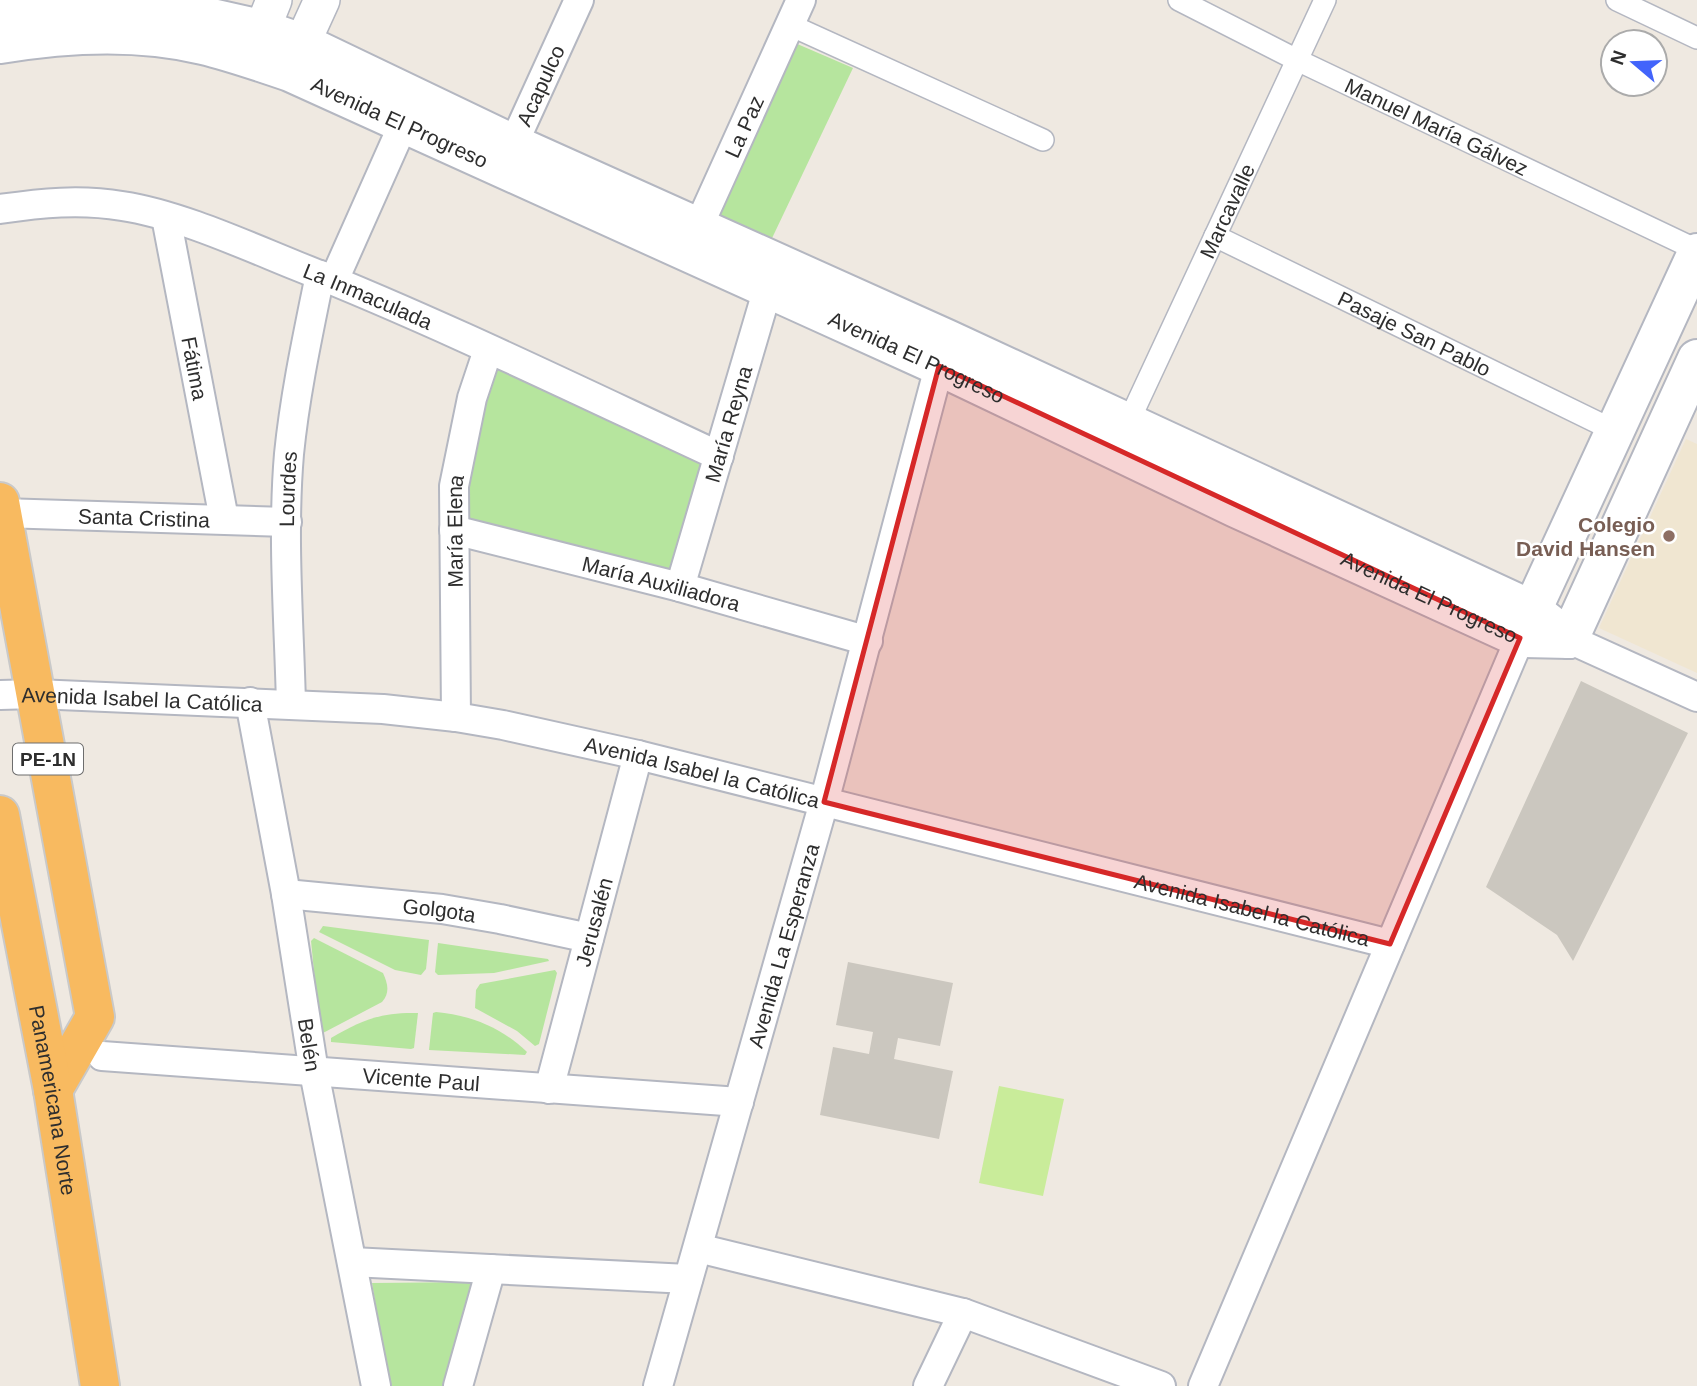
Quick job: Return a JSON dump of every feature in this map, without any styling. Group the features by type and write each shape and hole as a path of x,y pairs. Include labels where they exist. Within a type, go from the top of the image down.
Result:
{"highway":[{"name":"PE-1N","path":"1,508 18,695 95,1017 53,1090"},
{"name":"Panamericana Norte","path":"0,815 5,871 53,1090 100,1386"}],"main road":[{"name":"Avenida El Progreso","path":"0,12 58,5 127,4 198,15 262,29 296,57 403,125 508,157"},
{"name":"Avenida El Progreso","path":"0,44 43,37 96,34 149,36 200,44 262,29"},
{"name":"Avenida El Progreso","path":"296,57 692,241 943,352 1128,423 1526,624"},
{"path":"1526,624 1697,251"},
{"name":"Avenida El Progreso","path":"943,352 1236,508 1569,639"},
{"path":"1569,639 1697,359"}],"street":[{"name":"Avenida El Progreso","path":"188,0 262,29"},
{"path":"296,57 322,0"},
{"name":"Acapulco","path":"508,157 579,0"},
{"name":"Manuel María Gálvez","path":"1179,0 1297,60 1697,251"},
{"name":"Marcavalle","path":"1128,423 1325,0"},
{"path":"1617,0 1697,38"},
{"path":"796,12 1043,140"},
{"name":"La Paz","path":"692,241 796,12"},
{"name":"Lourdes","path":"291,704 287,522 291,441 299,385 327,278 403,125"},
{"name":"La Inmaculada","path":"0,209 81,201 124,206 166,217 327,278 719,456"},
{"name":"Fátima","path":"166,217 224,519"},
{"name":"Pasaje San Pablo","path":"1215,236 1615,431"},
{"name":"María Reyna","path":"680,587 773,276"},
{"name":"María Elena","path":"456,717 454,486 472,398 488,350"},
{"name":"Avenida La Esperanza","path":"658,1386 824,802 943,352"},
{"name":"Santa Cristina","path":"1,508 287,522"},
{"name":"María Auxiliadora","path":"454,530 680,587 868,641"},
{"path":"1203,1386 1526,624"},
{"path":"1569,639 1697,697"},
{"name":"Avenida Isabel la Católica","path":"18,695 291,704 383,709 456,717 638,755 1390,944"},
{"name":"Belén","path":"250,702 286,894 314,1072 376,1386"},
{"name":"Jerusalén","path":"548,1088 638,755"},
{"name":"Golgota","path":"286,894 442,909 589,939"},
{"name":"Vicente Paul","path":"102,1056 739,1102"},
{"path":"698,1248 963,1313 1161,1386"},
{"path":"352,1262 688,1279"},
{"path":"458,1386 491,1269"},
{"path":"928,1386 963,1313"}],"highlighted area":[{"path":"939,366 1520,638 1390,944 824,802"}],"shaded area":[{"name":"Colegio David Hansen","path":"1686,439 1697,444 1697,673 1599,628"}],"green space":[{"path":"795,43 853,68 764,255 705,232"},
{"path":"496,364 709,463 675,576 588,548 464,524 472,443"},
{"path":"323,926 429,940 426,969 421,975 395,970 319,932"},
{"path":"314,938 383,973 387,988 382,1002 323,1033 320,1032 311,941"},
{"path":"438,943 549,961 494,973 438,975 435,972"},
{"path":"555,970 557,973 539,1044 535,1046 517,1031 475,1008 476,990 480,984"},
{"path":"418,1013 414,1048 411,1049 331,1042 331,1038 372,1018"},
{"path":"433,1013 485,1024 507,1036 527,1052 525,1055 429,1050"},
{"path":"999,1086 1064,1099 1043,1196 979,1183"},
{"path":"477,1282 445,1386 389,1386 372,1283"}],"building":[{"path":"1581,681 1688,733 1573,961 1557,935 1486,887"},
{"path":"848,962 953,983 940,1046 898,1038 894,1059 953,1071 939,1139 820,1115 833,1047 869,1054 873,1032 836,1025"}],"place":[{"name":"Colegio David Hansen","path":"1669,536"}]}
